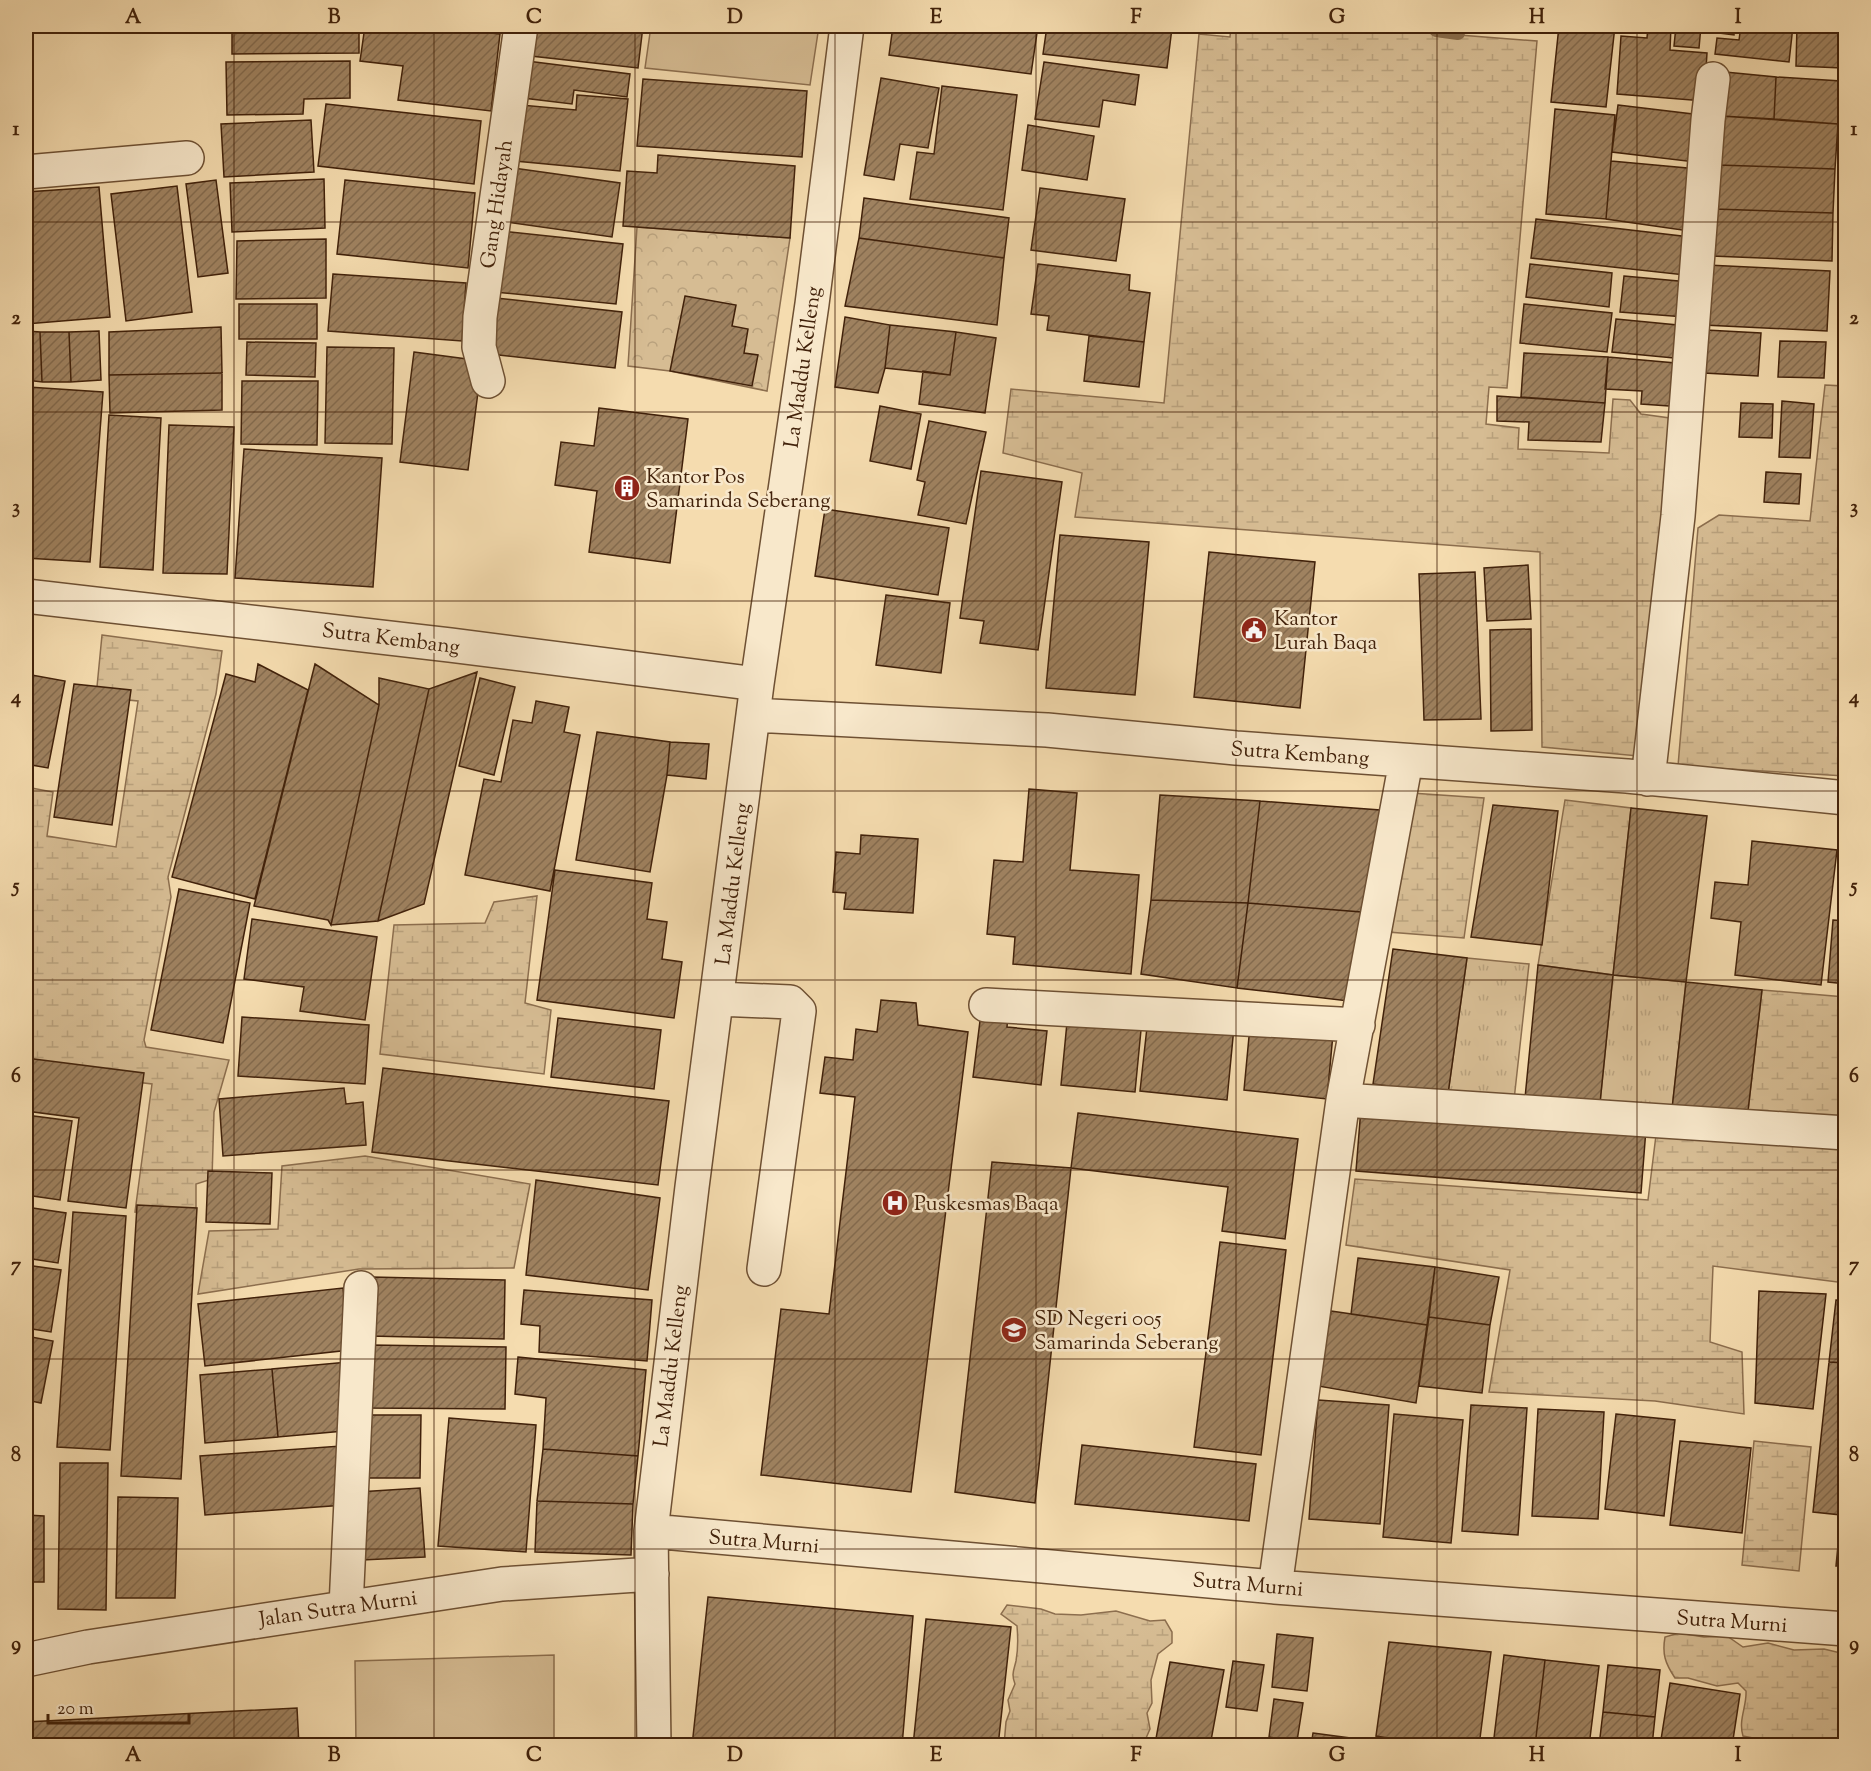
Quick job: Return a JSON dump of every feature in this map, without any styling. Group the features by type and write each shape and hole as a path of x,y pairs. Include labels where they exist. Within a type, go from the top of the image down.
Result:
{"street":[{"name":"Gang Hidayah","path":"488,381 479,347 480,317 521,26"},
{"name":"La Maddu Kelleng","path":"654,1746 651,1531 755,700 812,304 847,26"},
{"path":"1648,779 1678,516 1713,79"},
{"path":"26,172 187,158"},
{"name":"Sutra Kembang","path":"26,596 450,645 755,700 1236,748 1627,776 1845,798"},
{"path":"1275,1587 1343,1100 1406,761"},
{"path":"717,999 790,1002 799,1011 764,1269"},
{"path":"986,1005 1358,1025"},
{"path":"1343,1100 1845,1133"},
{"path":"346,1607 362,1288"},
{"name":"Sutra Murni","path":"651,1531 1275,1587 1845,1629"},
{"name":"Jalan Sutra Murni","path":"26,1660 99,1645 502,1584 652,1574"}],"green space":[{"path":"651,26 819,26 810,85 645,68"},
{"path":"1231,26 1435,26 1434,33 1537,41 1507,388 1489,387 1486,424 1519,428 1518,449 1609,453 1613,399 1630,400 1641,414 1677,419 1649,757 1542,747 1540,552 1075,517 1082,473 1003,453 1011,389 1164,403 1199,34 1230,37"},
{"path":"637,227 790,238 767,391 670,371 628,366"},
{"path":"1825,385 1845,386 1845,776 1678,766 1698,528 1719,515 1810,521"},
{"path":"102,635 222,651 216,694 168,877 171,897 144,1040 146,1047 229,1060 214,1112 212,1179 196,1184 196,1216 135,1212 152,1084 26,1069 26,787 53,792 47,836 116,847 138,701 96,697"},
{"path":"1411,793 1484,798 1464,938 1388,932"},
{"path":"1565,800 1631,808 1613,975 1538,965"},
{"path":"537,896 525,1003 551,1010 544,1074 380,1054 394,925 485,923 494,902"},
{"path":"1467,958 1529,964 1514,1100 1448,1094"},
{"path":"1613,975 1686,982 1672,1109 1600,1103"},
{"path":"1762,990 1845,997 1845,1119 1748,1111"},
{"path":"1657,1127 1845,1140 1845,1283 1713,1266 1710,1342 1742,1352 1744,1414 1655,1401 1489,1392 1510,1270 1346,1245 1355,1179 1648,1200"},
{"path":"365,1156 530,1184 514,1268 359,1269 198,1294 209,1231 278,1229 282,1166"},
{"path":"1754,1441 1811,1447 1799,1571 1742,1565"},
{"path":"1007,1605 1041,1609 1055,1614 1081,1615 1116,1611 1150,1621 1165,1620 1172,1632 1172,1643 1158,1654 1151,1680 1152,1703 1147,1713 1150,1729 1143,1745 1004,1745 1006,1722 1010,1711 1008,1700 1015,1684 1013,1675 1018,1643 1017,1626 1001,1614"},
{"path":"1679,1633 1704,1637 1727,1636 1743,1647 1768,1643 1794,1650 1824,1649 1845,1654 1845,1745 1779,1745 1778,1738 1743,1736 1746,1691 1738,1683 1717,1686 1688,1678 1675,1678 1667,1663 1664,1648 1665,1637"},
{"path":"554,1655 554,1745 356,1745 355,1661"}],"building":[{"path":"232,26 359,26 359,53 232,54"},
{"path":"365,26 426,26 500,34 491,111 398,100 403,66 360,61"},
{"path":"534,26 643,26 638,68 531,56"},
{"path":"893,26 1038,26 1031,74 889,55"},
{"path":"1047,26 1172,28 1167,68 1043,54"},
{"path":"1439,26 1470,26 1469,33 1438,29"},
{"path":"1559,26 1615,26 1606,107 1551,102"},
{"path":"1648,26 1671,26 1670,50 1707,53 1704,101 1617,94 1621,36 1647,38"},
{"path":"1676,26 1701,26 1699,48 1674,46"},
{"path":"1705,26 1735,26 1734,35 1704,31"},
{"path":"1741,26 1793,26 1789,62 1715,54 1717,38 1739,40"},
{"path":"1797,26 1844,26 1842,68 1796,66"},
{"path":"350,61 350,98 304,99 303,114 227,115 226,62"},
{"path":"527,61 630,74 627,97 574,90 572,104 523,98"},
{"path":"1044,62 1139,75 1135,105 1103,100 1099,127 1035,119"},
{"path":"1725,72 1776,77 1774,119 1721,116"},
{"path":"1776,77 1841,81 1838,124 1774,119"},
{"path":"881,78 939,88 928,148 900,144 894,180 864,175"},
{"path":"643,79 807,91 802,157 637,146"},
{"path":"942,86 1017,95 1003,210 910,199 917,152 934,154"},
{"path":"577,95 628,99 620,171 515,161 521,105 576,110"},
{"path":"326,104 481,121 474,184 318,166"},
{"path":"1618,105 1701,115 1695,162 1612,152"},
{"path":"1555,109 1615,115 1606,219 1546,214"},
{"path":"1721,116 1838,124 1835,169 1718,165"},
{"path":"311,120 314,172 224,177 221,124"},
{"path":"1028,125 1094,136 1087,180 1022,170"},
{"path":"658,155 795,166 790,238 623,226 627,171 657,173"},
{"path":"1611,161 1698,169 1689,231 1606,219"},
{"path":"1718,165 1835,169 1833,213 1715,209"},
{"path":"507,167 620,183 612,237 499,221"},
{"path":"324,179 325,228 232,232 230,183"},
{"path":"216,180 228,273 198,277 186,184"},
{"path":"345,180 475,193 468,268 337,254"},
{"path":"177,186 192,312 126,321 111,194"},
{"path":"99,187 110,317 26,324 26,192"},
{"path":"1040,188 1125,199 1116,261 1031,250"},
{"path":"864,198 1009,218 1004,258 859,238"},
{"path":"1715,209 1833,213 1832,261 1712,256"},
{"path":"1536,219 1690,237 1685,275 1531,258"},
{"path":"502,231 623,244 616,304 495,292"},
{"path":"859,238 1004,258 997,325 845,306"},
{"path":"326,239 326,298 236,299 237,241"},
{"path":"1038,264 1130,275 1129,290 1150,293 1144,342 1047,330 1049,316 1031,314"},
{"path":"1530,264 1612,273 1609,307 1526,297"},
{"path":"1707,265 1830,271 1827,331 1704,325"},
{"path":"333,274 466,283 462,341 328,331"},
{"path":"1624,276 1689,282 1685,317 1620,312"},
{"path":"1841,280 1846,280 1846,362 1841,362"},
{"path":"685,296 736,305 732,326 748,329 744,353 758,355 752,386 670,371"},
{"path":"496,298 622,312 615,368 490,354"},
{"path":"239,304 317,304 317,339 239,339"},
{"path":"1524,304 1612,313 1607,352 1520,343"},
{"path":"845,317 890,325 885,368 878,393 835,387"},
{"path":"1616,319 1688,326 1684,359 1612,352"},
{"path":"890,325 956,332 950,375 885,368"},
{"path":"221,327 222,373 109,375 109,332"},
{"path":"1706,330 1761,333 1758,376 1704,373"},
{"path":"26,331 40,332 42,382 26,380"},
{"path":"99,331 101,380 71,382 69,332"},
{"path":"40,332 69,332 71,382 42,382"},
{"path":"956,332 996,338 985,413 919,404 923,371 950,375"},
{"path":"1089,336 1144,342 1139,387 1084,381"},
{"path":"1780,341 1826,342 1824,378 1778,377"},
{"path":"247,342 316,343 315,377 246,375"},
{"path":"327,347 394,348 392,444 325,443"},
{"path":"414,352 482,361 468,470 400,462"},
{"path":"1524,353 1608,357 1605,403 1521,397"},
{"path":"1608,357 1687,364 1683,407 1641,404 1642,391 1605,389"},
{"path":"222,373 222,410 110,413 109,375"},
{"path":"242,381 318,381 317,445 241,444"},
{"path":"28,387 103,392 90,562 26,558"},
{"path":"1497,396 1605,403 1601,442 1528,440 1529,422 1497,421"},
{"path":"1782,401 1814,404 1810,458 1779,457"},
{"path":"1741,403 1773,404 1772,438 1739,437"},
{"path":"880,406 921,414 911,469 870,461"},
{"name":"Kantor Pos Samarinda Seberang","path":"599,408 688,419 670,563 589,552 597,491 555,485 561,442 594,446"},
{"path":"109,415 161,418 153,570 100,567"},
{"path":"929,421 986,432 966,524 918,515 925,482 917,480"},
{"path":"169,425 234,427 227,574 163,573"},
{"path":"244,449 382,458 373,587 235,578"},
{"path":"981,471 1062,482 1038,650 980,643 984,621 960,618"},
{"path":"1766,472 1801,474 1799,504 1764,502"},
{"path":"825,509 949,528 938,595 815,576"},
{"path":"1060,535 1149,542 1135,695 1046,688"},
{"name":"Kantor Lurah Baqa","path":"1209,552 1315,562 1300,708 1194,697"},
{"path":"1528,565 1531,619 1487,621 1484,568"},
{"path":"1475,572 1481,719 1424,720 1419,574"},
{"path":"886,595 950,603 941,673 876,665"},
{"path":"1531,629 1532,730 1491,731 1490,630"},
{"path":"258,664 308,690 255,899 172,877 226,674 255,682"},
{"path":"315,664 379,705 331,925 328,920 254,906"},
{"path":"477,672 424,904 378,921 429,689"},
{"path":"26,674 65,681 48,768 26,764"},
{"path":"379,678 429,689 378,921 331,925 379,705"},
{"path":"480,678 515,687 494,775 459,766"},
{"path":"74,684 131,690 112,825 54,817"},
{"path":"536,701 569,707 564,732 580,735 550,891 465,875 484,779 501,782 513,720 532,723"},
{"path":"597,732 670,742 667,775 650,872 576,860"},
{"path":"670,742 709,744 706,779 667,775"},
{"path":"1029,789 1077,793 1070,870 1139,875 1131,974 1013,964 1015,937 987,934 994,860 1023,862"},
{"path":"1160,795 1260,801 1248,903 1151,900"},
{"path":"1260,801 1380,810 1374,913 1248,903"},
{"path":"1493,805 1558,811 1542,945 1471,937"},
{"path":"1631,808 1707,816 1686,982 1613,975"},
{"path":"861,835 918,839 913,913 844,909 846,893 833,892 836,852 860,854"},
{"path":"1752,841 1837,850 1821,985 1735,975 1741,922 1711,918 1715,882 1748,885"},
{"path":"555,870 652,883 647,919 667,922 662,959 682,962 674,1018 537,1000"},
{"path":"179,889 250,903 223,1043 151,1030"},
{"path":"1151,900 1248,903 1237,988 1141,974"},
{"path":"1248,903 1374,913 1357,1002 1237,988"},
{"path":"252,919 377,937 365,1020 300,1011 304,987 244,979"},
{"path":"1833,920 1846,921 1846,984 1828,982"},
{"path":"1393,949 1467,958 1448,1094 1373,1084"},
{"path":"1538,965 1613,975 1600,1103 1525,1098"},
{"path":"1686,982 1762,990 1748,1111 1672,1109"},
{"name":"Puskesmas Baqa","path":"881,1000 916,1003 918,1025 968,1032 911,1492 761,1475 781,1309 829,1314 855,1097 820,1093 825,1057 853,1060 856,1029 877,1032"},
{"path":"1068,1012 1103,1027 1141,1030 1135,1092 1061,1085"},
{"path":"981,1013 1008,1015 1007,1027 1047,1031 1041,1085 973,1077"},
{"path":"242,1017 369,1025 365,1084 238,1076"},
{"path":"558,1018 661,1030 654,1089 551,1077"},
{"path":"1148,1018 1234,1027 1227,1100 1140,1091"},
{"path":"1250,1026 1333,1034 1327,1099 1244,1090"},
{"path":"26,1058 144,1073 126,1208 68,1201 79,1118 26,1111"},
{"path":"383,1068 669,1101 658,1185 372,1152"},
{"path":"344,1088 346,1104 363,1102 366,1145 223,1156 219,1099"},
{"path":"1361,1108 1646,1129 1641,1193 1356,1171"},
{"path":"1078,1113 1298,1139 1285,1239 1222,1231 1228,1187 1071,1168"},
{"path":"26,1115 72,1121 60,1200 26,1195"},
{"name":"SD Negeri 005 Samarinda Seberang","path":"992,1162 1071,1168 1035,1503 955,1492"},
{"path":"208,1171 272,1173 270,1224 206,1222"},
{"path":"536,1180 660,1198 648,1290 526,1275"},
{"path":"137,1205 197,1208 181,1479 121,1476"},
{"path":"26,1207 66,1213 58,1263 26,1258"},
{"path":"73,1212 126,1216 110,1450 57,1447"},
{"path":"1220,1242 1286,1250 1261,1455 1194,1447"},
{"path":"1358,1258 1435,1267 1427,1325 1351,1314"},
{"path":"26,1265 61,1270 51,1332 26,1328"},
{"path":"1435,1267 1499,1277 1490,1325 1429,1317"},
{"path":"371,1277 505,1280 504,1339 369,1336"},
{"path":"343,1288 350,1350 205,1366 198,1304"},
{"path":"524,1290 652,1300 647,1361 539,1352 540,1326 521,1324"},
{"path":"1759,1291 1826,1294 1813,1409 1755,1403"},
{"path":"1836,1300 1846,1301 1846,1363 1829,1362"},
{"path":"1331,1311 1427,1325 1416,1403 1318,1386"},
{"path":"1429,1317 1490,1325 1482,1393 1419,1386"},
{"path":"26,1336 53,1341 41,1403 26,1400"},
{"path":"370,1345 506,1347 505,1409 369,1408"},
{"path":"518,1357 646,1370 638,1456 543,1449 546,1398 515,1394"},
{"path":"348,1362 355,1430 278,1437 272,1369"},
{"path":"1829,1362 1846,1363 1846,1566 1836,1566 1841,1515 1813,1512"},
{"path":"272,1369 278,1437 205,1443 200,1375"},
{"path":"1318,1400 1389,1405 1380,1524 1309,1519"},
{"path":"1471,1405 1527,1408 1518,1535 1462,1531"},
{"path":"1538,1409 1604,1412 1598,1519 1532,1516"},
{"path":"26,1411 33,1412 26,1460"},
{"path":"1394,1414 1463,1420 1451,1543 1383,1537"},
{"path":"1616,1414 1675,1420 1664,1516 1605,1509"},
{"path":"365,1415 421,1415 420,1478 364,1478"},
{"path":"449,1418 536,1425 526,1552 438,1546"},
{"path":"1680,1441 1751,1448 1742,1533 1670,1525"},
{"path":"1082,1445 1256,1464 1249,1521 1075,1504"},
{"path":"341,1446 345,1505 205,1515 200,1456"},
{"path":"543,1449 638,1456 633,1504 537,1501"},
{"path":"60,1463 108,1463 106,1610 58,1609"},
{"path":"420,1488 425,1557 362,1560 358,1492"},
{"path":"118,1497 178,1498 175,1598 116,1598"},
{"path":"537,1501 633,1504 631,1555 535,1552"},
{"path":"26,1515 44,1516 44,1582 26,1582"},
{"path":"708,1597 913,1616 902,1746 692,1746"},
{"path":"926,1619 1011,1627 998,1746 913,1746"},
{"path":"1277,1634 1313,1638 1307,1691 1272,1687"},
{"path":"1389,1642 1491,1652 1479,1746 1436,1746 1376,1736"},
{"path":"1504,1655 1545,1660 1535,1746 1493,1746"},
{"path":"1545,1660 1599,1666 1589,1746 1535,1746"},
{"path":"1233,1661 1264,1665 1257,1711 1226,1707"},
{"path":"1170,1662 1224,1670 1210,1746 1155,1744"},
{"path":"1608,1665 1660,1670 1655,1717 1603,1712"},
{"path":"1670,1683 1740,1694 1733,1740 1769,1746 1660,1746"},
{"path":"1274,1699 1303,1703 1297,1741 1269,1737"},
{"path":"297,1708 299,1746 26,1746 26,1722"},
{"path":"1603,1712 1655,1717 1652,1746 1599,1746"},
{"path":"1313,1733 1365,1740 1364,1746 1311,1746"},
{"path":"1376,1736 1436,1746 1375,1746"}],"waterway":[{"path":"1436,26 1436,30 1458,33"}],"place":[{"name":"Kantor Pos Samarinda Seberang","path":"627,488"},
{"name":"Kantor Lurah Baqa","path":"1254,630"},
{"name":"Puskesmas Baqa","path":"895,1203"},
{"name":"SD Negeri 005 Samarinda Seberang","path":"1014,1330"}]}
